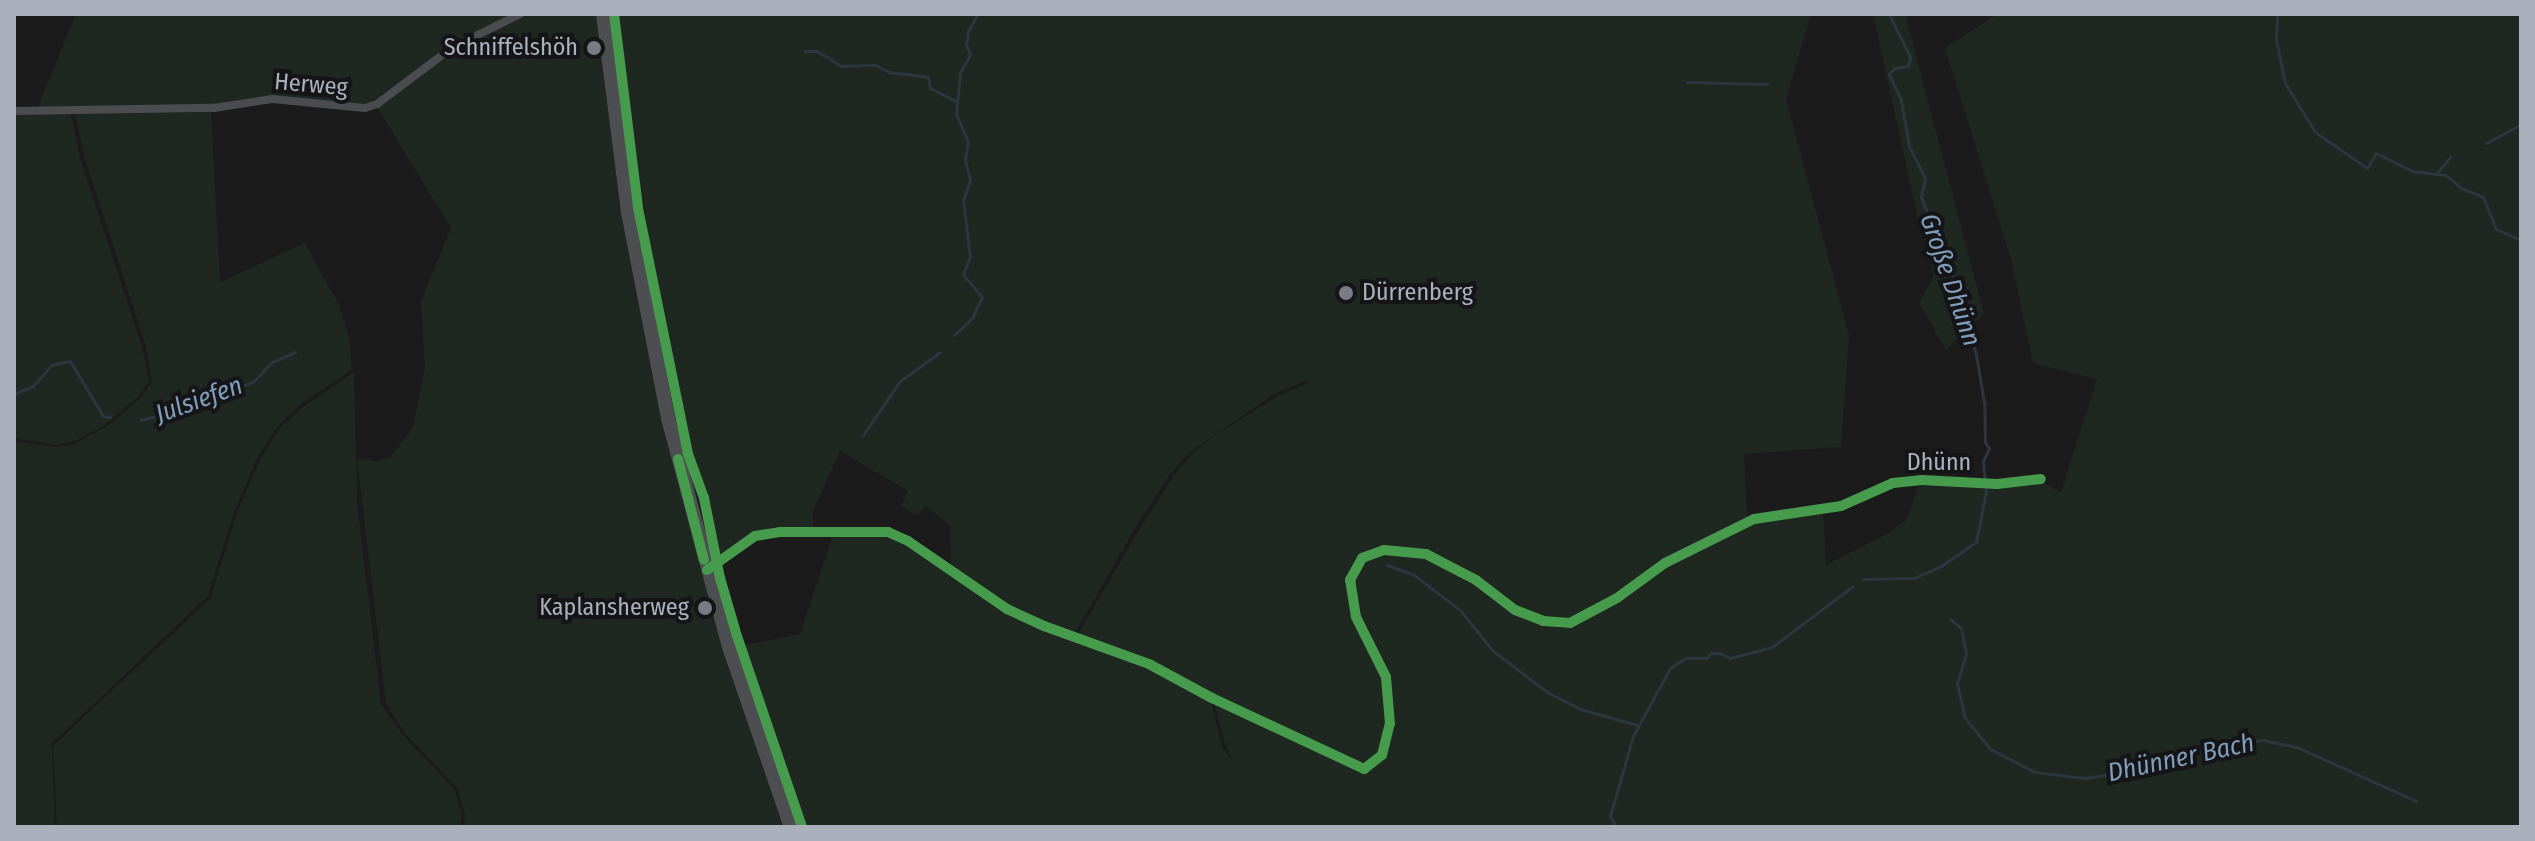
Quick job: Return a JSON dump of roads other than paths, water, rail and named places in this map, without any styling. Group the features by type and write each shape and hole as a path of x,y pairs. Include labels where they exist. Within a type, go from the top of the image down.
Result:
{"main road":[{"path":"603,14 624,184 648,323 707,570 791,827"}],"street":[{"name":"Herweg","path":"14,111 214,108 272,99 365,108 377,104 453,47 520,14"},
{"name":"Dhünn","path":"707,570 755,536 804,532 888,532 908,541 1007,609 1044,626 1149,664 1219,701 1364,769 1382,755 1390,724 1386,677 1356,617 1350,580 1362,558 1384,550 1426,554 1476,580 1515,610 1543,621 1570,623 1617,598 1665,563 1754,519 1841,506 1893,483 1922,480 1997,484 2041,479"}],"waterway":[{"path":"954,335 972,318 982,297 963,274 970,257 963,200 970,181 965,159 968,142 956,114 960,73 970,54 966,44 968,31 978,14"},
{"name":"Große Dhünn","path":"1863,579 1914,578 1941,566 1976,542 1986,491 1983,461 1989,448 1985,442 1984,403 1976,354 1958,291 1921,197 1925,178 1909,146 1901,100 1889,74 1894,68 1908,66 1910,57 1889,14"},
{"path":"2277,14 2276,40 2285,83 2315,132 2367,168 2376,153 2412,171 2446,175 2461,188 2483,197 2496,229 2521,240"},
{"path":"805,51 817,51 841,66 875,65 889,72 928,77 930,88 957,102"},
{"path":"1687,82 1767,84"},
{"path":"2486,143 2521,124"},
{"path":"2437,173 2450,157"},
{"name":"Julsiefen","path":"141,420 191,407 254,381 272,362 295,352"},
{"path":"863,435 900,381 940,352"},
{"name":"Julsiefen","path":"14,394 33,386 51,365 70,361 103,416 110,417"},
{"path":"1387,565 1414,575 1461,611 1492,650 1547,692 1580,709 1637,725"},
{"name":"Große Dhünn","path":"1616,827 1610,816 1633,736 1670,668 1685,658 1706,658 1711,653 1730,658 1772,647 1853,586"},
{"name":"Dhünner Bach","path":"1950,619 1961,628 1966,654 1957,684 1965,718 1990,749 2035,772 2085,778 2138,770 2221,745 2263,740 2297,747 2416,801"}],"place":[{"name":"Schniffelshöh","path":"594,48"},
{"name":"Dürrenberg","path":"1346,293"},
{"name":"Kaplansherweg","path":"705,608"}]}
